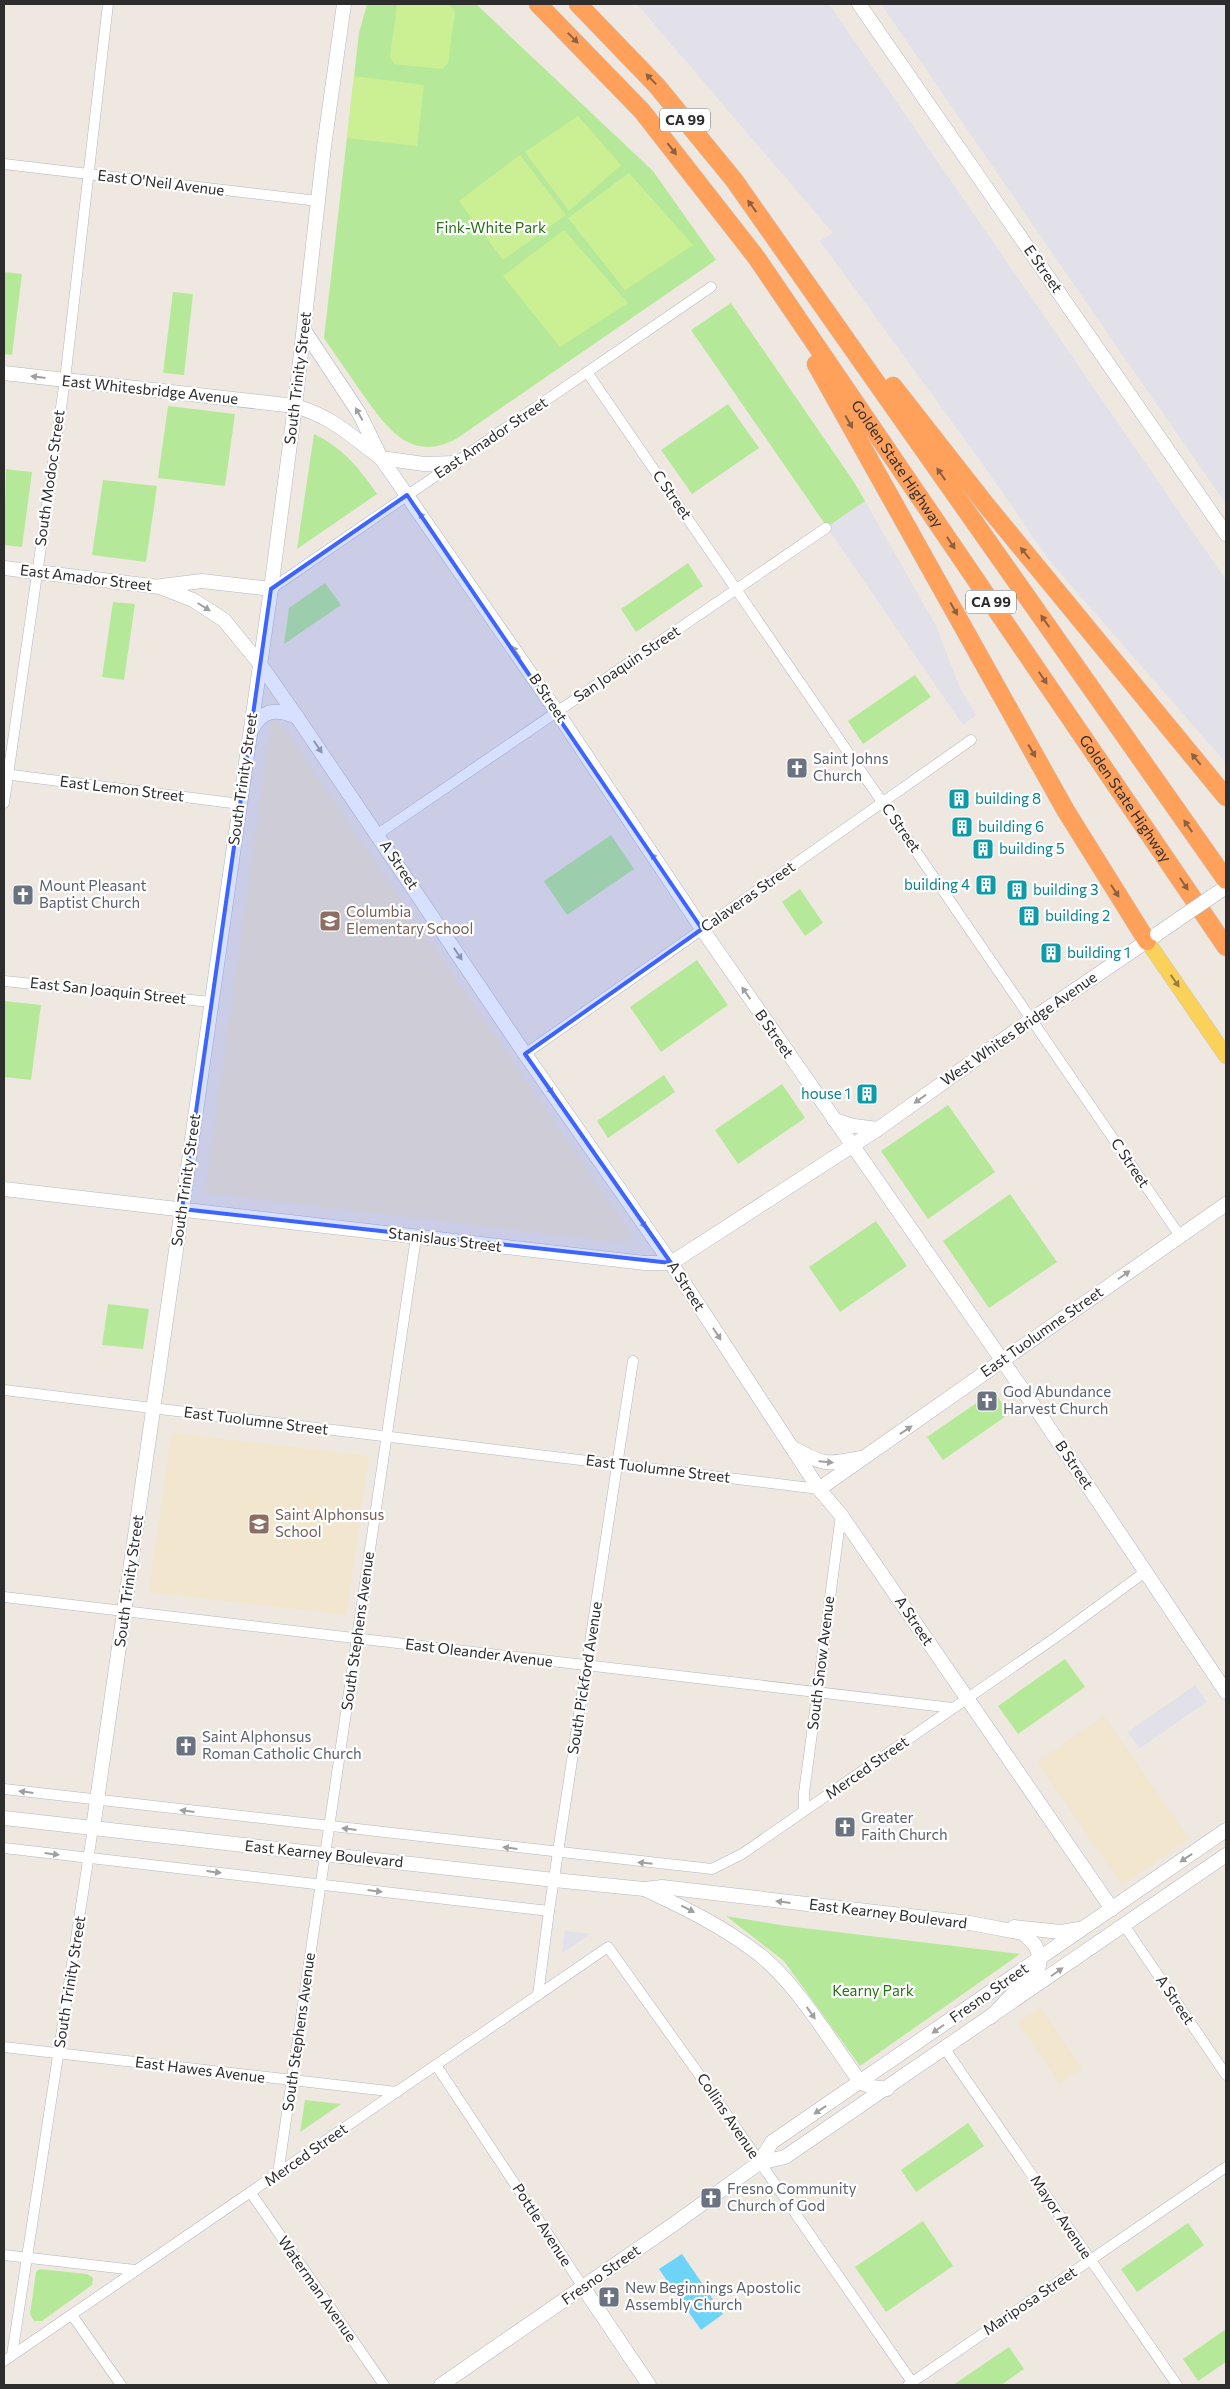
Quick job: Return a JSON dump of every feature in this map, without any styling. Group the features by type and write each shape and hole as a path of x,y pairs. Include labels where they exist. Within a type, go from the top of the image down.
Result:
{"highway":[{"name":"Golden State Highway","path":"538,4 642,111 756,257 1226,947"},
{"name":"Golden State Highway","path":"578,4 657,86 692,127 781,246 1226,880"},
{"path":"781,246 987,506 1226,797"},
{"path":"756,257 1061,802 1152,938"}],"main road":[{"name":"South Trinity Street","path":"94,1828 271,589 344,4"},
{"name":"E Street","path":"859,4 1226,534"},
{"path":"304,330 359,413 381,458 424,464 455,463"},
{"name":"East Whitesbridge Avenue","path":"4,373 295,406"},
{"name":"B Street","path":"295,406 330,420 350,432 381,458 557,712 702,929 1001,1360 1226,1692"},
{"name":"East Amador Street","path":"4,568 160,587 193,600 224,620 260,664"},
{"path":"160,587 202,581 271,589"},
{"name":"A Street","path":"260,664 378,834 525,1054 671,1263 819,1489 841,1515 1112,1909"},
{"path":"250,734 256,721 271,712 284,711 297,716"},
{"name":"West Whites Bridge Avenue","path":"852,1144 878,1129 1032,1019 1226,887"},
{"path":"1152,938 1226,1056"},
{"path":"834,1120 854,1126 878,1129"},
{"path":"671,1263 852,1144"},
{"name":"Stanislaus Street","path":"4,1189 645,1263 671,1263"},
{"name":"East Tuolumne Street","path":"819,1489 1226,1204"},
{"path":"790,1446 818,1462 832,1464 866,1457"},
{"name":"East Kearney Boulevard","path":"4,1818 554,1880 644,1889 662,1887 970,1923 1023,1934 1035,1945 1040,1957"},
{"name":"Fresno Street","path":"441,2385 759,2163 772,2142 1226,1830"},
{"name":"Fresno Street","path":"759,2163 785,2158 1226,1855"},
{"name":"East Kearney Boulevard","path":"644,1889 726,1930 761,1956 802,2001 860,2083"},
{"path":"970,1923 1061,1932 1085,1928"},
{"path":"991,2016 1025,1981 1035,1974 1039,1966 1040,1957"},
{"path":"860,2083 888,2089"},
{"name":"Pottle Avenue","path":"583,2287 649,2385"}],"street":[{"name":"South Modoc Street","path":"4,803 6,774 65,380 108,4"},
{"name":"East O'Neil Avenue","path":"4,164 318,201"},
{"name":"East Amador Street","path":"271,589 711,287"},
{"name":"C Street","path":"587,372 1180,1236"},
{"name":"San Joaquin Street","path":"378,834 826,528"},
{"name":"Calaveras Street","path":"525,1054 971,740"},
{"name":"East Lemon Street","path":"6,774 240,804"},
{"name":"East San Joaquin Street","path":"4,981 212,1002"},
{"name":"South Stephens Avenue","path":"278,2174 416,1237"},
{"name":"South Pickford Avenue","path":"538,1995 549,1911 633,1361"},
{"name":"East Tuolumne Street","path":"4,1390 819,1489"},
{"name":"South Snow Avenue","path":"804,1811 804,1793 841,1515"},
{"name":"Merced Street","path":"558,1853 702,1869 723,1865 742,1854 966,1699 1145,1572"},
{"name":"East Oleander Avenue","path":"4,1597 953,1708"},
{"name":"East Kearney Boulevard","path":"4,1790 558,1853"},
{"name":"South Trinity Street","path":"8,2358 27,2258 94,1828"},
{"name":"East Kearney Boulevard","path":"4,1848 549,1911"},
{"name":"A Street","path":"1124,1925 1226,2075"},
{"name":"Merced Street","path":"8,2358 608,1947"},
{"name":"Collins Avenue","path":"608,1947 703,2080 911,2384"},
{"name":"East Hawes Avenue","path":"4,2047 397,2092"},
{"name":"Mayor Avenue","path":"945,2049 1177,2385"},
{"name":"Pottle Avenue","path":"436,2065 583,2287"},
{"name":"Mariposa Street","path":"911,2384 1226,2167"},
{"name":"Waterman Avenue","path":"251,2193 384,2385"},
{"path":"4,2255 135,2270"},
{"path":"72,2315 120,2385"}],"highlighted area":[{"path":"407,495 702,929 525,1054 671,1263 182,1209 271,589"}],"shaded area":[{"path":"637,4 829,4 1226,580 1226,763 1049,560 982,463 820,241 833,233"},
{"path":"881,4 1226,4 1226,504 1108,334"},
{"path":"865,501 937,628 959,686 976,715 963,725 827,527"},
{"name":"Columbia Elementary School","path":"275,720 279,721 629,1231 631,1235 626,1243 205,1193 271,723"},
{"name":"Saint Alphonsus School","path":"172,1433 369,1456 346,1615 149,1592"},
{"path":"1195,1685 1207,1702 1140,1748 1128,1732"},
{"path":"1104,1716 1189,1839 1122,1885 1037,1762"},
{"path":"565,1931 590,1934 562,1953"},
{"path":"1040,2007 1082,2068 1060,2083 1018,2023"}],"green space":[{"name":"Fink-White Park","path":"367,4 476,4 653,171 716,260 456,439 439,446 425,447 412,444 389,428 370,405 324,338 359,33"},
{"path":"397,4 450,5 455,11 448,63 442,69 394,64 390,57"},
{"path":"354,76 424,85 417,146 347,138"},
{"path":"578,116 621,165 569,211 525,152"},
{"path":"520,155 566,215 503,260 459,201"},
{"path":"629,173 693,245 625,290 568,218"},
{"path":"564,230 628,303 560,347 503,276"},
{"path":"4,272 22,274 12,355 4,354"},
{"path":"173,292 193,294 184,375 163,373"},
{"path":"731,303 854,482 865,501 827,527 691,330"},
{"path":"728,404 759,448 692,494 661,450"},
{"path":"168,406 235,414 225,486 158,478"},
{"path":"314,434 334,446 350,459 377,494 297,549"},
{"path":"6,469 32,472 22,547 4,545"},
{"path":"103,480 157,486 146,562 92,555"},
{"path":"688,563 703,586 636,632 621,609"},
{"path":"325,583 341,605 284,644 289,608"},
{"path":"113,602 135,604 124,680 102,677"},
{"path":"915,675 931,697 863,744 848,721"},
{"path":"611,835 634,869 567,915 544,881"},
{"path":"800,889 823,923 805,936 782,902"},
{"path":"697,960 728,1005 661,1052 630,1007"},
{"path":"4,1001 41,1005 31,1080 4,1077"},
{"path":"664,1075 675,1092 608,1138 597,1121"},
{"path":"782,1084 805,1118 738,1164 715,1130"},
{"path":"948,1105 995,1172 928,1219 881,1151"},
{"path":"1010,1194 1057,1262 989,1308 943,1241"},
{"path":"876,1221 907,1266 840,1312 809,1267"},
{"path":"108,1304 149,1309 143,1349 102,1345"},
{"path":"994,1391 1009,1414 943,1460 927,1437"},
{"path":"1065,1659 1085,1687 1018,1734 998,1706"},
{"name":"Kearny Park","path":"726,1916 787,1926 1020,1954 860,2066 784,1961"},
{"path":"305,2100 341,2104 300,2132"},
{"path":"968,2123 984,2146 916,2192 901,2170"},
{"path":"923,2221 953,2266 886,2312 855,2267"},
{"path":"1188,2223 1204,2245 1137,2292 1121,2269"},
{"path":"40,2269 87,2274 93,2278 92,2285 42,2321 34,2321 30,2314 36,2272"},
{"path":"1226,2329 1226,2362 1198,2381 1183,2359"},
{"path":"1009,2347 1024,2369 1001,2385 953,2385"}],"water":[{"path":"682,2254 723,2314 701,2330 659,2269"}],"place":[{"name":"Saint Johns Church","path":"797,768"},
{"name":"building 8","path":"959,799"},
{"name":"building 6","path":"962,827"},
{"name":"building 5","path":"983,849"},
{"name":"building 4","path":"986,885"},
{"name":"building 3","path":"1017,890"},
{"name":"Mount Pleasant Baptist Church","path":"23,895"},
{"name":"building 2","path":"1029,916"},
{"name":"Columbia Elementary School","path":"330,921"},
{"name":"building 1","path":"1051,953"},
{"name":"house 1","path":"867,1094"},
{"name":"God Abundance Harvest Church","path":"987,1401"},
{"name":"Saint Alphonsus School","path":"259,1524"},
{"name":"Saint Alphonsus Roman Catholic Church","path":"186,1746"},
{"name":"Greater Faith Church","path":"845,1827"},
{"name":"Fresno Community Church of God","path":"711,2198"},
{"name":"New Beginnings Apostolic Assembly Church","path":"609,2297"}]}
